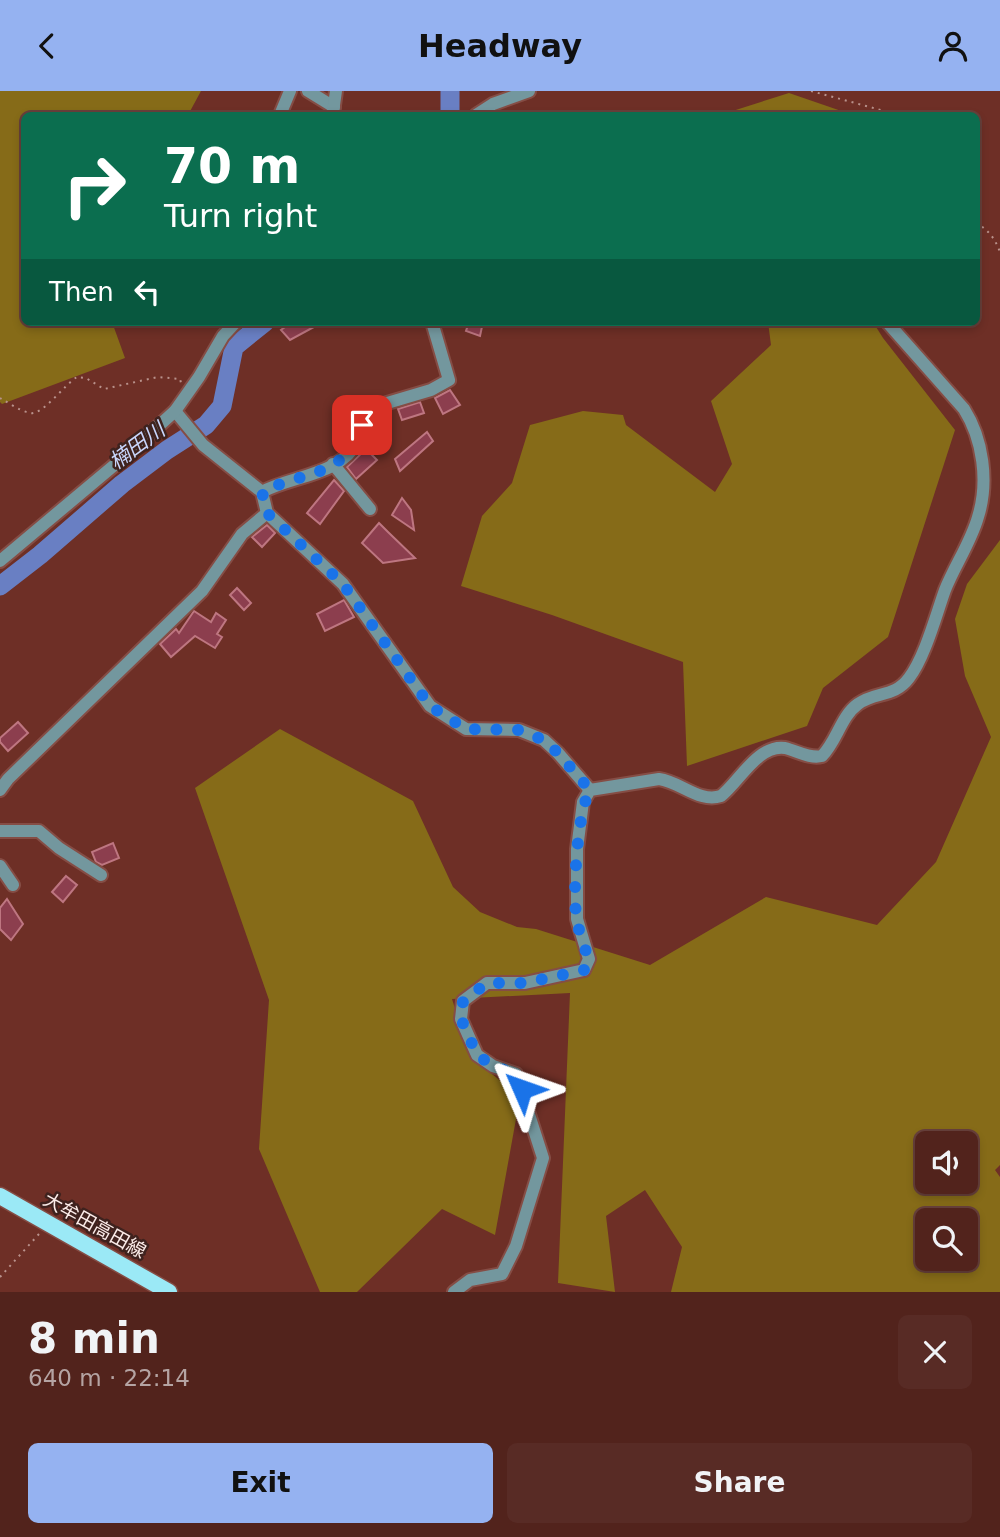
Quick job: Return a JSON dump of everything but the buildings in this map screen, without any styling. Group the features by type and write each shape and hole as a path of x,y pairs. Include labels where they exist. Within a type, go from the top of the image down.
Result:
{"main road":[{"name":"大牟田高田線","path":"0,1196 169,1292"}],"street":[{"path":"281,112 290,91"},
{"path":"308,91 333,111"},
{"path":"333,111 336,91"},
{"path":"480,112 492,104 529,91"},
{"path":"0,561 175,411 217,345 233,326"},
{"path":"262,492 333,464 358,442 367,409 430,390 449,380 433,326"},
{"path":"590,790 659,779 670,780 699,796 712,799 721,796 768,750 783,748 816,757 822,756 855,706 865,699 898,690 909,678 979,516 983,471 974,425 939,380 891,326"},
{"path":"175,411 203,446 262,492 267,513 343,584 430,706 466,729 519,730 544,740 590,790"},
{"path":"333,464 370,509"},
{"path":"0,790 8,779 202,591 243,534 267,513"},
{"path":"454,1292 470,1280 502,1274 516,1246 543,1158 516,1074 493,1066 477,1055 461,1019 463,1001 487,983 525,983 584,970 589,959 577,919 578,849 583,802 590,790"},
{"path":"0,831 39,831 59,848 101,875"},
{"path":"0,866 13,884"}],"path":[{"path":"811,91 888,112"},
{"path":"980,225 996,240 1000,252"},
{"path":"0,398 32,413 40,412 66,384 77,377 86,378 104,390 158,377 180,379 186,397"},
{"path":"0,1277 49,1223"}],"shaded area":[{"path":"0,91 201,91 190,112 21,112 21,326 113,326 125,358 2,404"},
{"path":"789,93 844,112 729,112"},
{"path":"769,326 876,326 955,430 888,637 823,688 807,726 687,766 683,662 461,586 482,516 512,483 530,425 583,411 623,415 626,425 715,492 732,464 711,401 771,345"},
{"path":"1000,540 1000,1165 995,1170 1000,1177 1000,1292 671,1292 682,1247 645,1190 606,1216 615,1292 558,1283 570,993 452,999 470,1056 520,1097 495,1235 442,1209 357,1292 320,1292 259,1149 269,1000 195,788 280,729 413,801 453,887 480,912 517,927 536,929 650,965 766,897 877,925 936,862 991,737 965,676 955,619 967,584"}],"waterway":[{"name":"楠田川","path":"450,91 450,112"},
{"name":"楠田川","path":"0,586 122,484 206,425 222,406 234,347 260,326"}],"route":[{"path":"362,425 358,442 342,459 325,469 294,481 277,484 262,492 267,513 343,584 380,632 430,706 466,729 519,730 544,740 590,790 583,802 578,849 577,919 589,959 584,970 525,983 487,983 463,1001 461,1019 477,1055 493,1066 516,1074 522,1089"}]}
